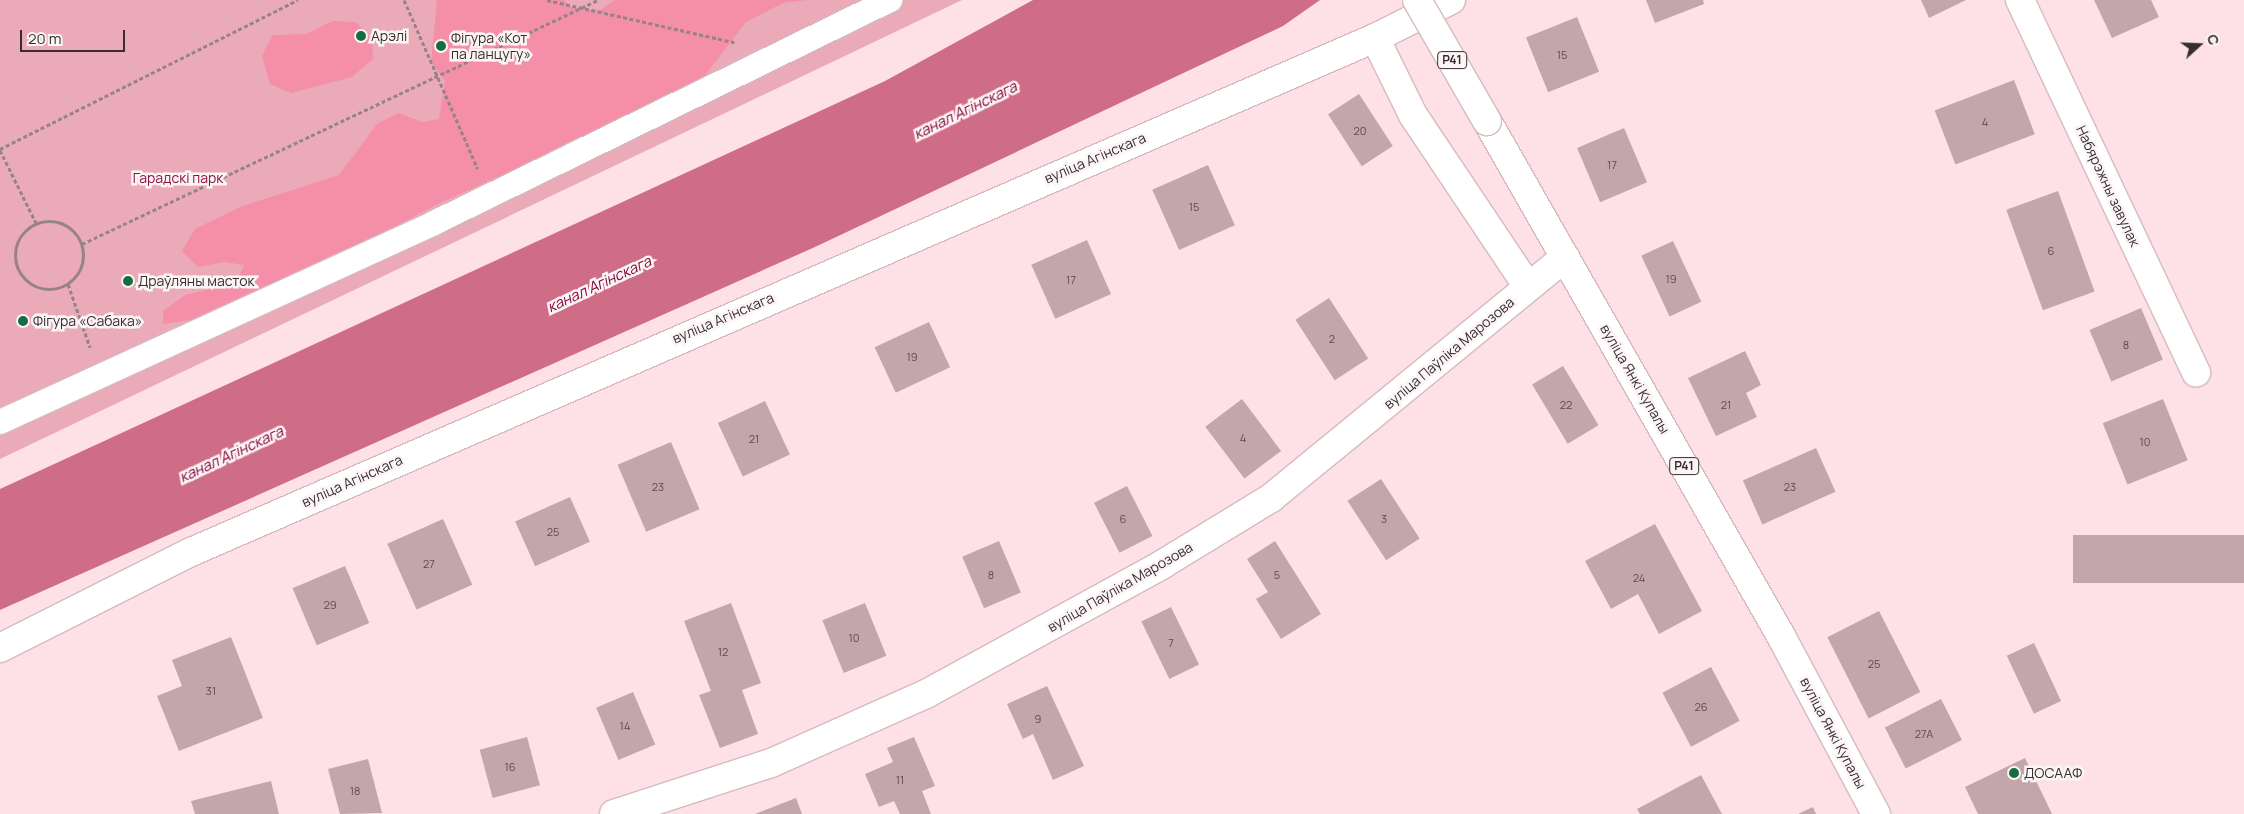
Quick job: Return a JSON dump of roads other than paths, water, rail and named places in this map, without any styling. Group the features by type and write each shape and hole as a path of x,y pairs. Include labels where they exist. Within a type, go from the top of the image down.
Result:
{"street":[{"path":"0,422 489,196 890,0"},
{"name":"вуліца Янкі Купалы","path":"1417,0 1781,636 1876,814"},
{"name":"вуліца Агінскага","path":"0,648 218,540 1375,38 1451,0"},
{"name":"Набярэжны завулак","path":"2020,0 2196,372"},
{"path":"1375,38 1413,116 1528,287"},
{"name":"вуліца Паўліка Марозова","path":"614,814 771,763 926,694 1163,564 1271,498 1565,257"}],"water":[{"name":"канал Агінскага","path":"1033,0 1320,0 1283,26 815,247 0,610 0,489 885,81"}],"place":[{"name":"Арэлі","path":"361,36"},
{"name":"Фігура «Кот па ланцугу»","path":"441,46"},
{"name":"Драўляны масток","path":"128,281"},
{"name":"Фігура «Сабака»","path":"23,321"},
{"name":"ДОСААФ","path":"2014,773"}],"park label":[{"name":"Гарадскі парк","path":"178,178"}]}
